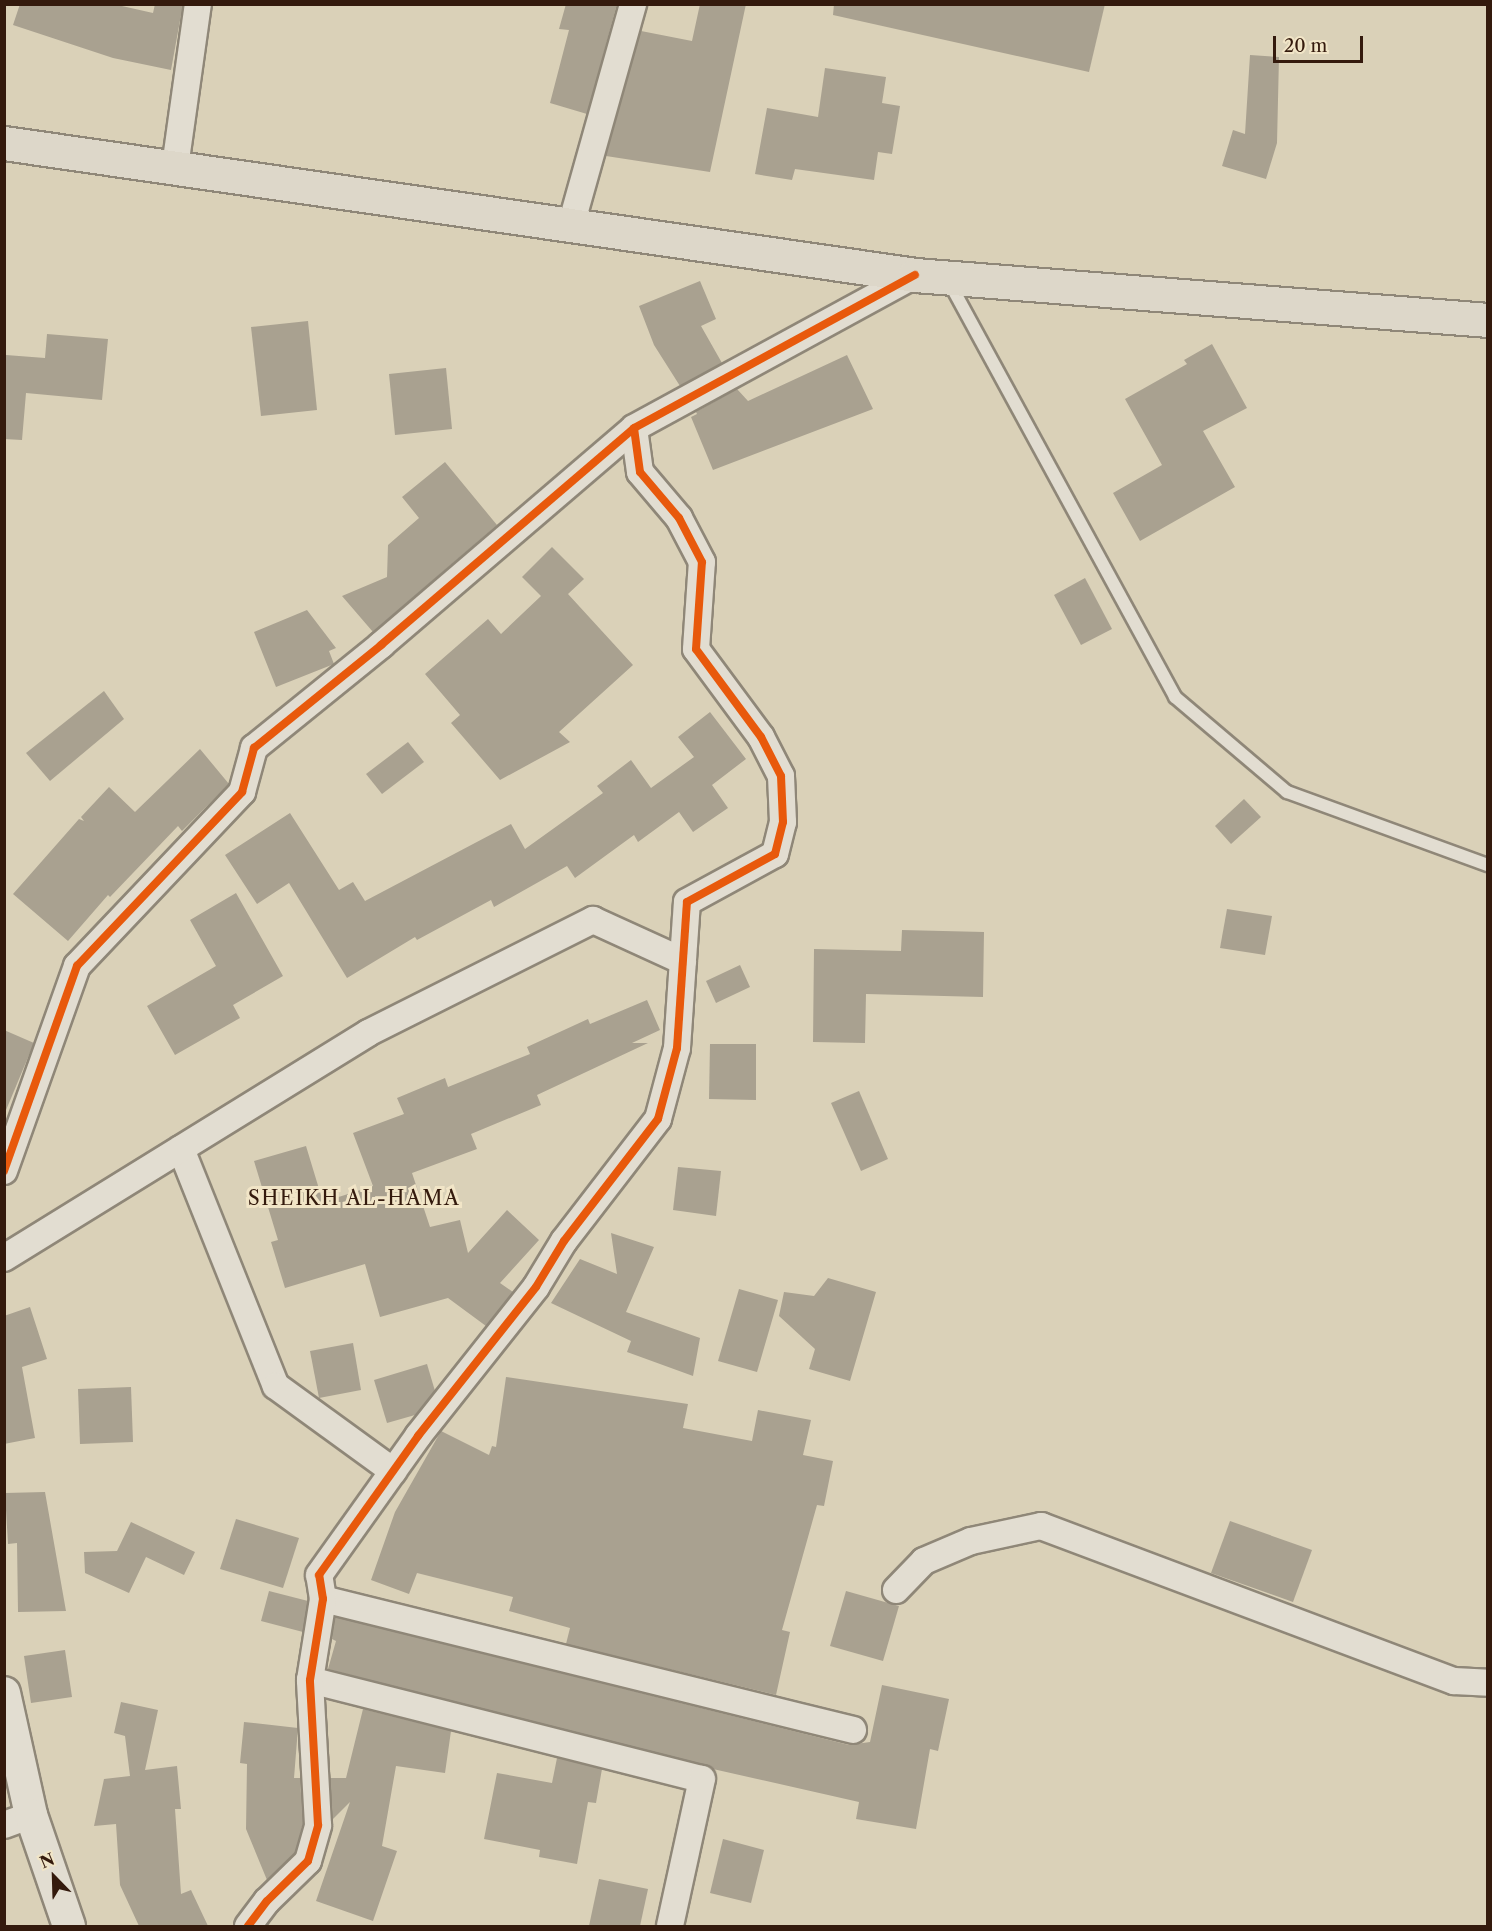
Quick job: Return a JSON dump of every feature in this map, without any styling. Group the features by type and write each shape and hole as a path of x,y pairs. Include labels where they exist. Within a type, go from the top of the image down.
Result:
{"main road":[{"path":"4,142 915,275 1488,320"}],"street":[{"path":"175,167 198,4"},
{"path":"572,225 633,4"},
{"path":"4,1171 76,966 242,792 254,748 634,428 915,275"},
{"path":"248,1926 267,1901 308,1861 318,1825 310,1680 322,1599 319,1575 393,1471 536,1287 564,1241 658,1119 677,1047 687,902 775,854 783,822 781,776 761,737 696,649 702,562 679,518 640,472 634,428"},
{"path":"4,1258 368,1033 593,920 683,961"},
{"path":"182,1149 276,1386 393,1471"},
{"path":"896,1590 924,1561 971,1541 1041,1526 1454,1681 1488,1683"},
{"path":"322,1599 854,1730"},
{"path":"310,1680 702,1779 670,1926"},
{"path":"4,1693 18,1820 69,1926"}],"lane":[{"path":"947,278 1175,697 1287,792 1488,865"}],"building":[{"path":"20,4 113,4 153,13 155,4 183,4 171,70 113,58 13,25"},
{"path":"566,4 617,4 587,114 550,103 569,30 559,29"},
{"path":"700,4 746,4 710,172 606,156 641,31 692,41"},
{"path":"834,4 1105,4 1089,72 833,15"},
{"path":"1250,55 1279,57 1277,143 1266,179 1222,166 1233,130 1245,134"},
{"path":"825,68 886,77 882,103 900,106 892,154 878,152 874,180 795,169 792,180 755,174 767,108 818,117"},
{"path":"700,281 716,319 701,326 722,363 680,386 654,345 639,306"},
{"path":"308,321 317,410 261,416 251,327"},
{"path":"47,334 108,339 102,400 26,393 22,440 4,439 6,355 45,358"},
{"path":"1212,344 1247,408 1203,431 1235,487 1140,541 1113,493 1162,465 1125,399 1187,364 1184,360"},
{"path":"847,355 873,409 713,470 691,417 697,414 696,412 737,389 748,401"},
{"path":"446,368 452,429 395,435 389,374"},
{"path":"445,462 497,525 373,632 342,596 387,577 388,545 419,518 402,497"},
{"path":"552,547 584,579 568,594 633,665 559,732 570,742 500,780 451,723 460,715 425,674 488,619 501,634 541,596 522,577"},
{"path":"1085,578 1112,629 1081,645 1054,595"},
{"path":"307,610 336,648 329,651 334,664 276,687 254,632"},
{"path":"104,691 124,719 50,781 26,753"},
{"path":"710,712 746,759 712,785 728,808 693,832 679,812 638,842 634,835 575,878 567,866 494,907 491,900 417,940 415,937 347,978 289,883 257,904 225,855 290,813 339,890 353,882 365,901 511,824 525,849 603,793 597,786 631,760 651,788 694,757 678,737"},
{"path":"408,742 424,762 382,794 366,774"},
{"path":"200,749 229,784 182,831 178,826 110,897 108,895 68,941 13,894 79,819 84,821 81,817 109,787 135,812"},
{"path":"1244,799 1261,817 1231,844 1215,826"},
{"path":"236,893 283,976 233,1005 240,1018 175,1055 147,1006 216,966 190,920"},
{"path":"1227,909 1272,916 1265,955 1220,948"},
{"path":"902,930 984,932 983,997 866,994 865,1043 813,1042 814,949 901,951"},
{"path":"740,965 750,987 716,1003 706,981"},
{"path":"647,1000 660,1030 632,1043 648,1043 537,1095 541,1105 471,1134 477,1149 412,1173 430,1227 460,1220 468,1253 507,1210 539,1240 500,1283 513,1292 486,1326 448,1298 380,1317 365,1264 285,1288 271,1242 278,1240 254,1161 306,1146 323,1202 373,1186 353,1133 404,1114 397,1098 445,1078 448,1087 530,1054 527,1047 588,1019 590,1024"},
{"path":"4,1030 34,1043 4,1115"},
{"path":"710,1044 756,1044 756,1100 709,1099"},
{"path":"859,1091 888,1159 861,1171 831,1103"},
{"path":"678,1167 721,1171 716,1216 673,1210"},
{"path":"611,1233 654,1247 626,1312 700,1338 693,1376 627,1352 631,1341 551,1303 580,1259 617,1274"},
{"path":"828,1278 876,1292 850,1381 809,1369 815,1349 779,1316 784,1292 814,1296"},
{"path":"739,1289 778,1300 757,1372 718,1361"},
{"path":"30,1307 47,1359 22,1367 35,1438 4,1444 4,1316"},
{"path":"353,1343 361,1390 319,1398 310,1351"},
{"path":"427,1364 435,1391 415,1415 387,1423 374,1380"},
{"path":"506,1377 688,1404 683,1428 752,1441 758,1410 811,1420 803,1455 833,1461 824,1506 817,1505 782,1630 790,1632 776,1695 566,1644 570,1628 509,1611 513,1597 417,1573 409,1594 371,1580 395,1512 441,1431 489,1455 492,1446 496,1447"},
{"path":"131,1387 133,1442 80,1444 78,1389"},
{"path":"45,1492 66,1611 18,1612 17,1543 8,1544 5,1493"},
{"path":"236,1519 299,1538 283,1588 220,1569"},
{"path":"1230,1521 1312,1550 1293,1602 1211,1573"},
{"path":"131,1522 195,1552 184,1575 146,1557 129,1593 85,1573 84,1552 117,1551"},
{"path":"269,1591 308,1601 303,1632 261,1621"},
{"path":"846,1591 899,1606 883,1661 830,1646"},
{"path":"335,1617 849,1745 870,1742 882,1685 949,1699 938,1751 930,1749 916,1829 856,1819 859,1802 713,1769 328,1669 336,1641 332,1639"},
{"path":"65,1650 72,1697 31,1703 24,1656"},
{"path":"121,1702 158,1710 145,1770 177,1766 181,1809 175,1809 181,1894 191,1890 208,1926 139,1926 120,1885 116,1824 94,1826 104,1779 130,1776 125,1736 114,1733"},
{"path":"363,1709 451,1731 445,1773 396,1766 382,1846 397,1851 373,1921 316,1901 350,1802 333,1819 330,1778 346,1778"},
{"path":"244,1722 298,1728 294,1778 300,1778 303,1823 295,1853 267,1880 246,1829 247,1764 240,1763"},
{"path":"557,1758 602,1769 596,1803 588,1802 577,1864 539,1857 540,1850 484,1839 497,1773 552,1783"},
{"path":"723,1839 764,1850 751,1903 710,1893"},
{"path":"599,1879 648,1889 640,1926 589,1926"}],"cycle path":[{"path":"4,1171 77,966 242,792 254,748 381,645 634,428 915,275"},
{"path":"248,1926 267,1901 308,1861 318,1825 310,1680 323,1599 319,1575 418,1436 536,1287 564,1241 658,1119 677,1048 687,902 775,854 783,822 781,776 761,737 696,649 702,562 679,518 640,472 634,428"}],"district":[{"name":"SHEIKH AL-HAMA","path":"354,1198"}]}
